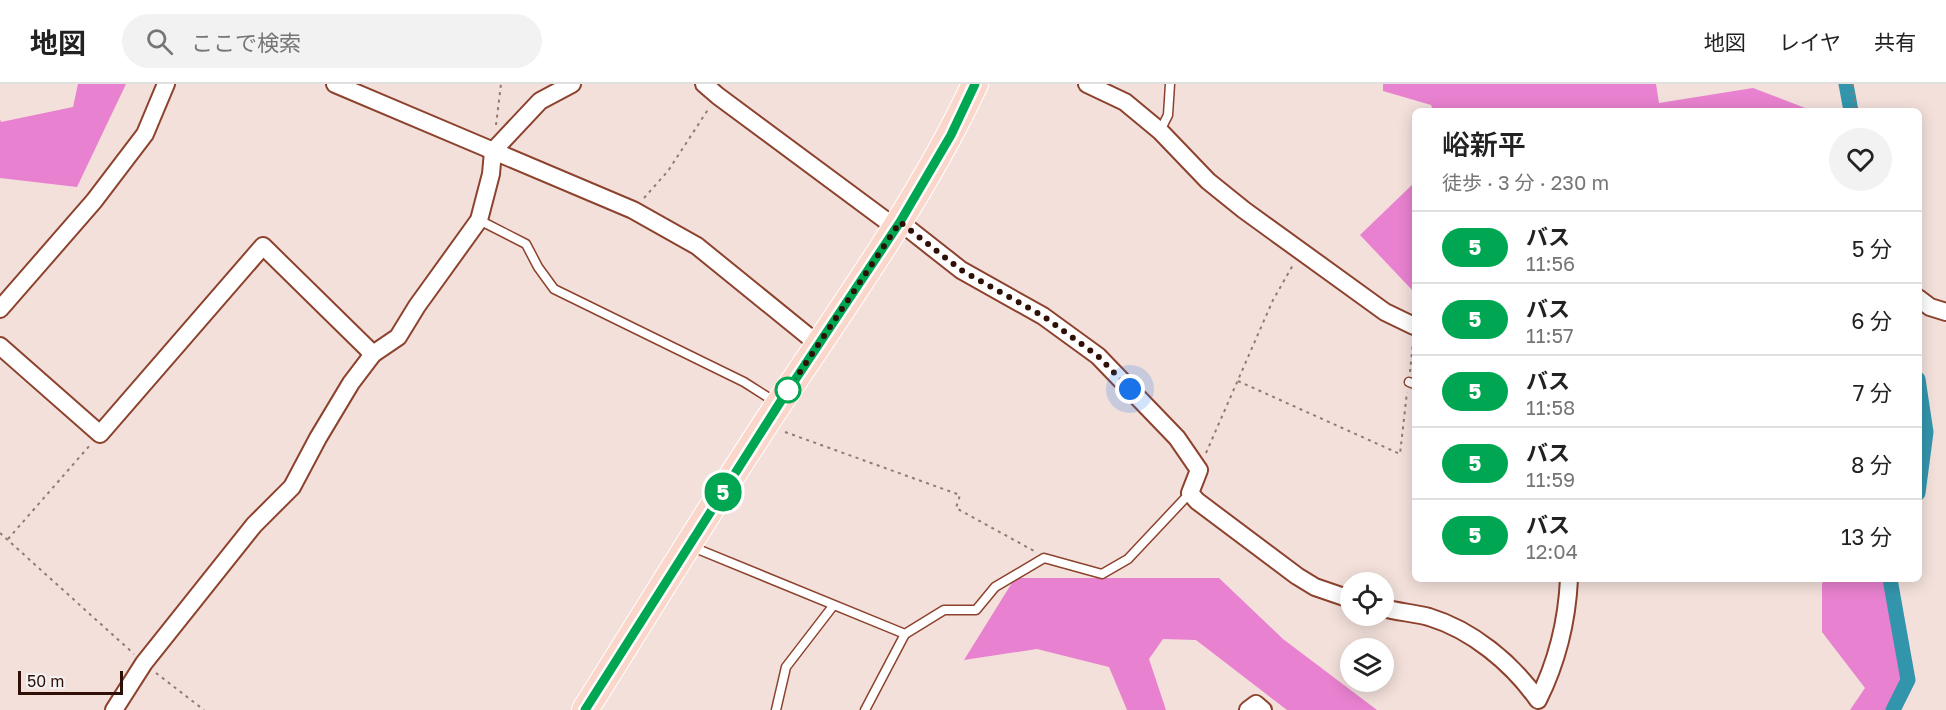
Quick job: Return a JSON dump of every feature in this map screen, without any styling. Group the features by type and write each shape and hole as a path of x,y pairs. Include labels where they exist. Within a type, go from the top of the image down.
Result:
{"main road":[{"path":"585,710 772,414 898,225 951,135 975,84"}],"street":[{"path":"0,309 94,201 145,134 166,84"},
{"path":"335,84 633,210 697,246 819,345"},
{"path":"114,710 144,663 254,525 292,487 339,402 373,354 398,337 417,306 479,220 491,174 493,152 540,101 572,84"},
{"path":"704,84 717,96 961,270 1043,316 1098,356 1178,438 1199,470 1190,493 1197,501 1297,576 1315,587 1340,596"},
{"path":"1087,84 1125,102 1161,131 1208,181 1244,210 1385,312 1412,325"},
{"path":"0,346 100,434 263,246 373,354"},
{"path":"1922,301 1930,307 1946,312"},
{"path":"1394,610 1427,616 1486,647 1526,682 1538,700 1555,662 1567,604 1569,582"},
{"path":"1248,710 1256,704 1263,710"}],"lane":[{"path":"1161,131 1168,115 1170,84"},
{"path":"479,220 526,244 538,267 554,289 735,378 772,414"},
{"path":"865,710 905,634 944,610 976,610 995,587 1044,558 1102,574 1128,559 1190,493"},
{"path":"689,546 905,634"},
{"path":"776,710 786,667 834,606"}],"path":[{"path":"493,152 501,84"},
{"path":"1852,84 1856,108"},
{"path":"633,210 668,171 717,96"},
{"path":"1199,470 1274,300 1301,251"},
{"path":"1238,381 1400,454 1412,383"},
{"path":"772,414 960,495 956,508 1049,559"},
{"path":"8,539 100,434"},
{"path":"0,533 144,663 204,710"}],"shaded area":[{"path":"78,84 126,84 77,187 0,178 0,119 1,122 73,107"},
{"path":"1383,84 1656,84 1659,103 1753,88 1805,108 1432,108 1431,105 1383,91"},
{"path":"1412,185 1412,290 1360,235"},
{"path":"1015,578 1219,578 1283,639 1340,682 1340,692 1353,692 1377,710 1287,710 1196,640 1163,639 1149,659 1166,710 1127,710 1109,667 1037,649 964,660"},
{"path":"1823,582 1885,582 1901,680 1886,710 1850,710 1865,688 1822,632"}],"waterway":[{"path":"1846,84 1850,108"},
{"path":"1922,406 1926,432 1922,462"},
{"path":"1891,582 1908,680 1893,710"}],"bus line":[{"name":"5","path":"585,710 779,404 900,222 951,135 975,84"}],"route":[{"path":"788,390 900,222 961,270 1043,316 1098,356 1130,389"}]}
